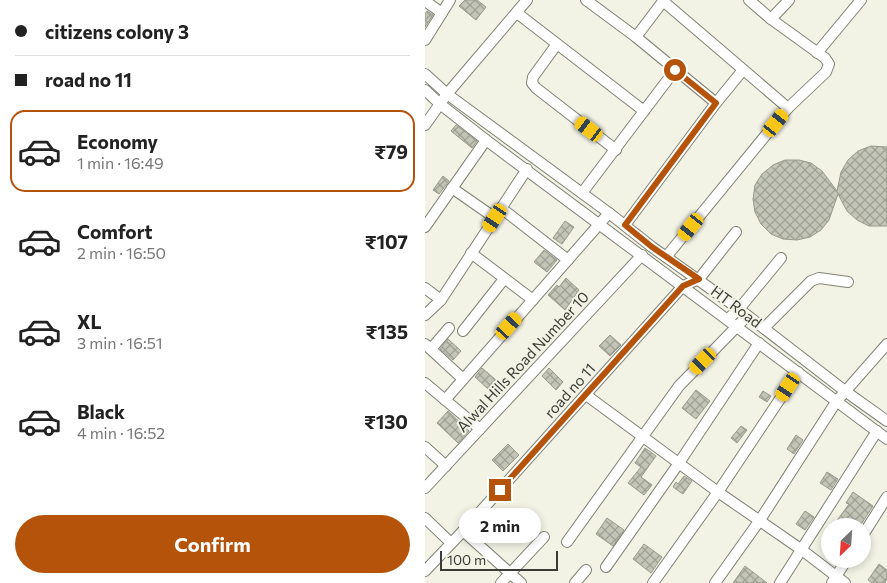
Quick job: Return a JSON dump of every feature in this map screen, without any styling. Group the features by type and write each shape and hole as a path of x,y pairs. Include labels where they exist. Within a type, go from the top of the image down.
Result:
{"street":[{"path":"425,40 450,0"},
{"path":"425,125 447,94 527,0"},
{"path":"636,37 663,0 788,108"},
{"path":"667,257 788,108 825,72 829,64 749,0"},
{"path":"771,19 789,0"},
{"path":"817,53 861,0"},
{"path":"425,1 442,13"},
{"path":"593,2 716,103"},
{"path":"517,13 644,110"},
{"path":"557,44 533,77 532,83 616,150"},
{"path":"583,193 675,70"},
{"path":"625,225 743,70"},
{"name":"HT Road","path":"425,74 447,94 699,279 845,391 885,416"},
{"name":"HT Road","path":"425,90 486,140 887,439"},
{"path":"425,227 486,140"},
{"path":"425,315 441,300 527,169"},
{"path":"452,188 495,218"},
{"path":"501,208 567,260"},
{"path":"445,400 609,213"},
{"name":"road no 11","path":"425,571 586,396 683,286 699,279 737,232"},
{"path":"471,253 533,300"},
{"name":"Alwal Hills Road Number 10","path":"425,488 642,255"},
{"path":"567,542 679,386 737,327 743,312 781,258"},
{"path":"763,328 807,284 819,278 848,282"},
{"path":"463,331 504,279"},
{"path":"425,288 441,300"},
{"path":"728,319 743,312"},
{"path":"449,328 428,347 463,379"},
{"path":"605,567 679,463 759,343"},
{"path":"715,583 760,520 837,402 887,344"},
{"path":"653,583 718,492 798,372"},
{"path":"425,383 480,429"},
{"path":"586,396 718,492 802,550 834,580 845,583"},
{"path":"780,583 877,431"},
{"path":"425,447 446,466"},
{"path":"871,522 887,497"},
{"path":"425,518 451,543"},
{"path":"463,531 521,583"},
{"path":"501,583 544,537"},
{"path":"834,580 841,568"},
{"path":"575,583 586,570"}],"building":[{"path":"465,0 477,0 486,7 476,20 459,6"},
{"path":"427,11 433,15 425,27 425,14"},
{"path":"456,125 477,141 472,148 451,131"},
{"path":"871,146 887,147 887,226 869,226 857,220 847,211 838,194 829,220 821,230 810,237 797,240 783,239 771,234 761,224 755,212 753,199 755,185 762,174 773,165 785,160 799,160 811,163 822,171 837,191 841,172 848,160 858,151"},
{"path":"443,176 449,181 439,194 433,190"},
{"path":"565,221 574,227 562,244 553,238"},
{"path":"544,250 557,260 547,272 534,262"},
{"path":"566,278 579,290 565,310 548,295 557,285 559,287"},
{"path":"610,335 621,345 610,356 599,346"},
{"path":"448,339 461,351 453,360 440,349"},
{"path":"482,368 496,380 488,389 475,377"},
{"path":"549,368 563,382 556,390 542,376"},
{"path":"696,390 710,401 696,419 682,408"},
{"path":"763,391 771,396 767,402 759,397"},
{"path":"448,411 469,431 458,443 437,423"},
{"path":"741,426 747,430 737,443 731,438"},
{"path":"796,435 803,440 794,454 787,449"},
{"path":"508,444 519,455 503,471 492,460"},
{"path":"645,448 656,456 641,477 652,485 644,495 628,483 641,467 635,463"},
{"path":"827,472 838,479 831,490 820,483"},
{"path":"684,476 692,481 683,494 673,487"},
{"path":"853,492 873,506 865,518 839,518 849,504 846,503"},
{"path":"805,511 814,517 805,530 796,524"},
{"path":"607,518 624,530 613,546 596,534"},
{"path":"644,544 662,557 651,573 633,559"},
{"path":"879,564 887,570 887,579 885,583 872,583 868,580"},
{"path":"745,566 767,583 733,583"}],"route":[{"path":"500,490 683,286 699,279 652,247 625,225 716,103 675,70"}]}
